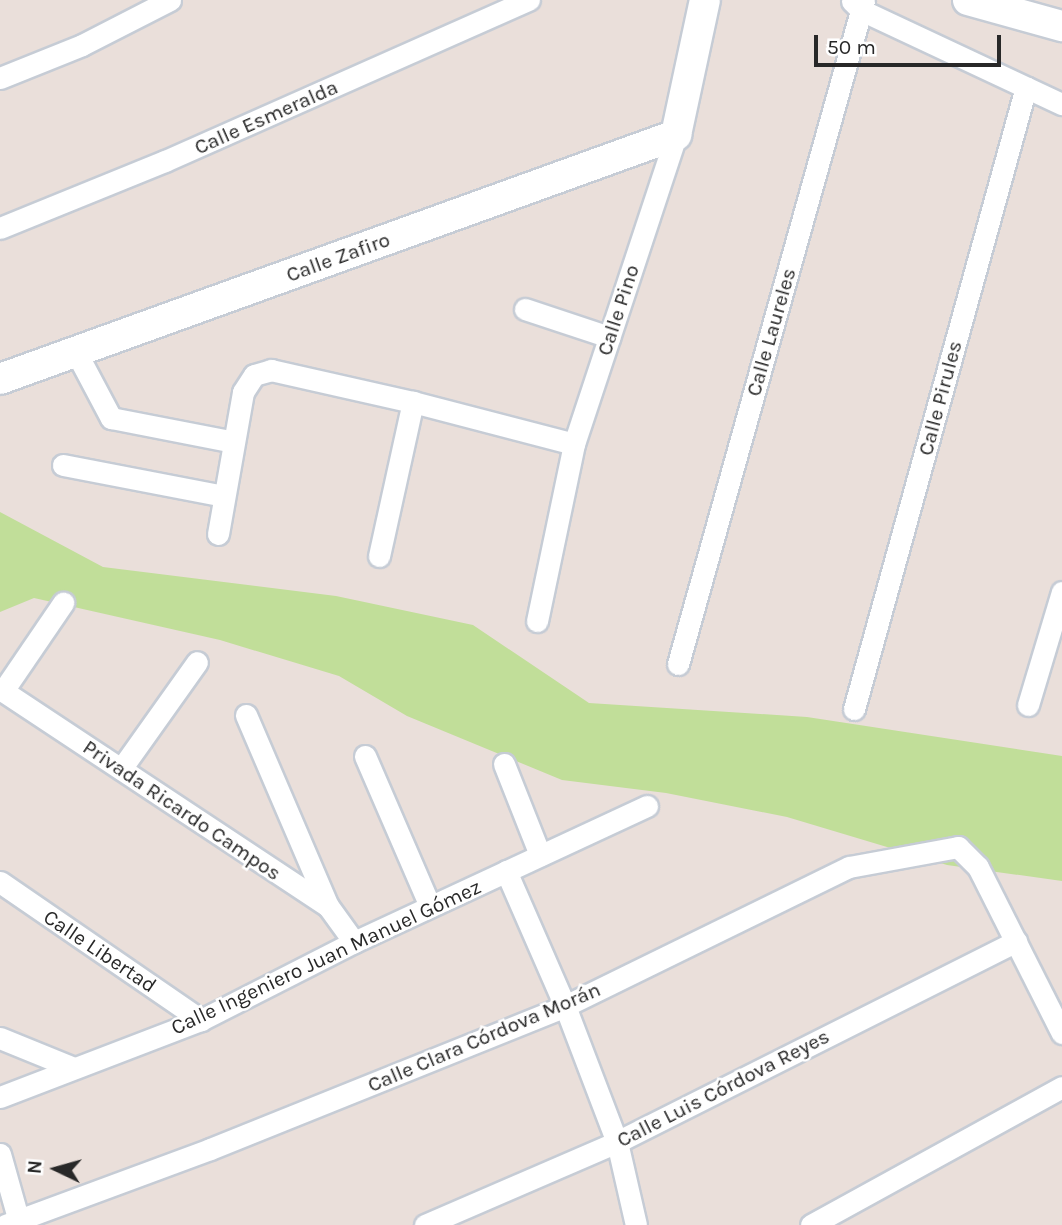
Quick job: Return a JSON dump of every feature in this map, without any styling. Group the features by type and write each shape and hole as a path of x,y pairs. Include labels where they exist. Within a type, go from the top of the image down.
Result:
{"street":[{"path":"0,78 82,45 170,0"},
{"name":"Calle Esmeralda","path":"0,228 165,161 529,0"},
{"name":"Calle Pino","path":"537,621 574,444 676,135 705,0"},
{"path":"968,0 1061,24"},
{"path":"859,3 1062,104"},
{"name":"Calle Laureles","path":"678,664 859,3"},
{"name":"Calle Pirules","path":"854,709 1026,87"},
{"name":"Calle Zafiro","path":"0,379 676,135"},
{"path":"525,309 609,337"},
{"path":"76,352 111,418 234,442"},
{"path":"218,534 243,392 254,375 271,370 413,402 574,444"},
{"path":"379,556 413,402"},
{"path":"63,465 224,496"},
{"path":"1028,705 1062,592"},
{"path":"2,690 63,603"},
{"path":"121,769 197,662"},
{"name":"Privada Ricardo Campos","path":"2,690 327,906 354,942"},
{"path":"246,715 327,906"},
{"path":"365,756 430,906"},
{"path":"504,764 540,855"},
{"name":"Calle Ingeniero Juan Manuel Gómez","path":"0,1097 71,1067 201,1020 354,942 647,806"},
{"name":"Calle Clara Córdova Morán","path":"15,1224 210,1149 565,1006 849,867 958,847 978,867 1016,941"},
{"path":"506,871 565,1006 617,1142 636,1225"},
{"name":"Calle Libertad","path":"0,882 201,1020"},
{"path":"1016,941 1062,1033"},
{"name":"Calle Luis Córdova Reyes","path":"425,1225 617,1142 1016,941"},
{"path":"0,1038 71,1067"},
{"path":"811,1225 1062,1087"},
{"path":"0,1154 15,1224"}],"green space":[{"path":"0,512 103,567 336,596 473,625 589,703 807,717 1062,756 1062,881 947,865 787,817 666,793 562,780 407,716 339,676 220,640 34,598 0,612"}]}
